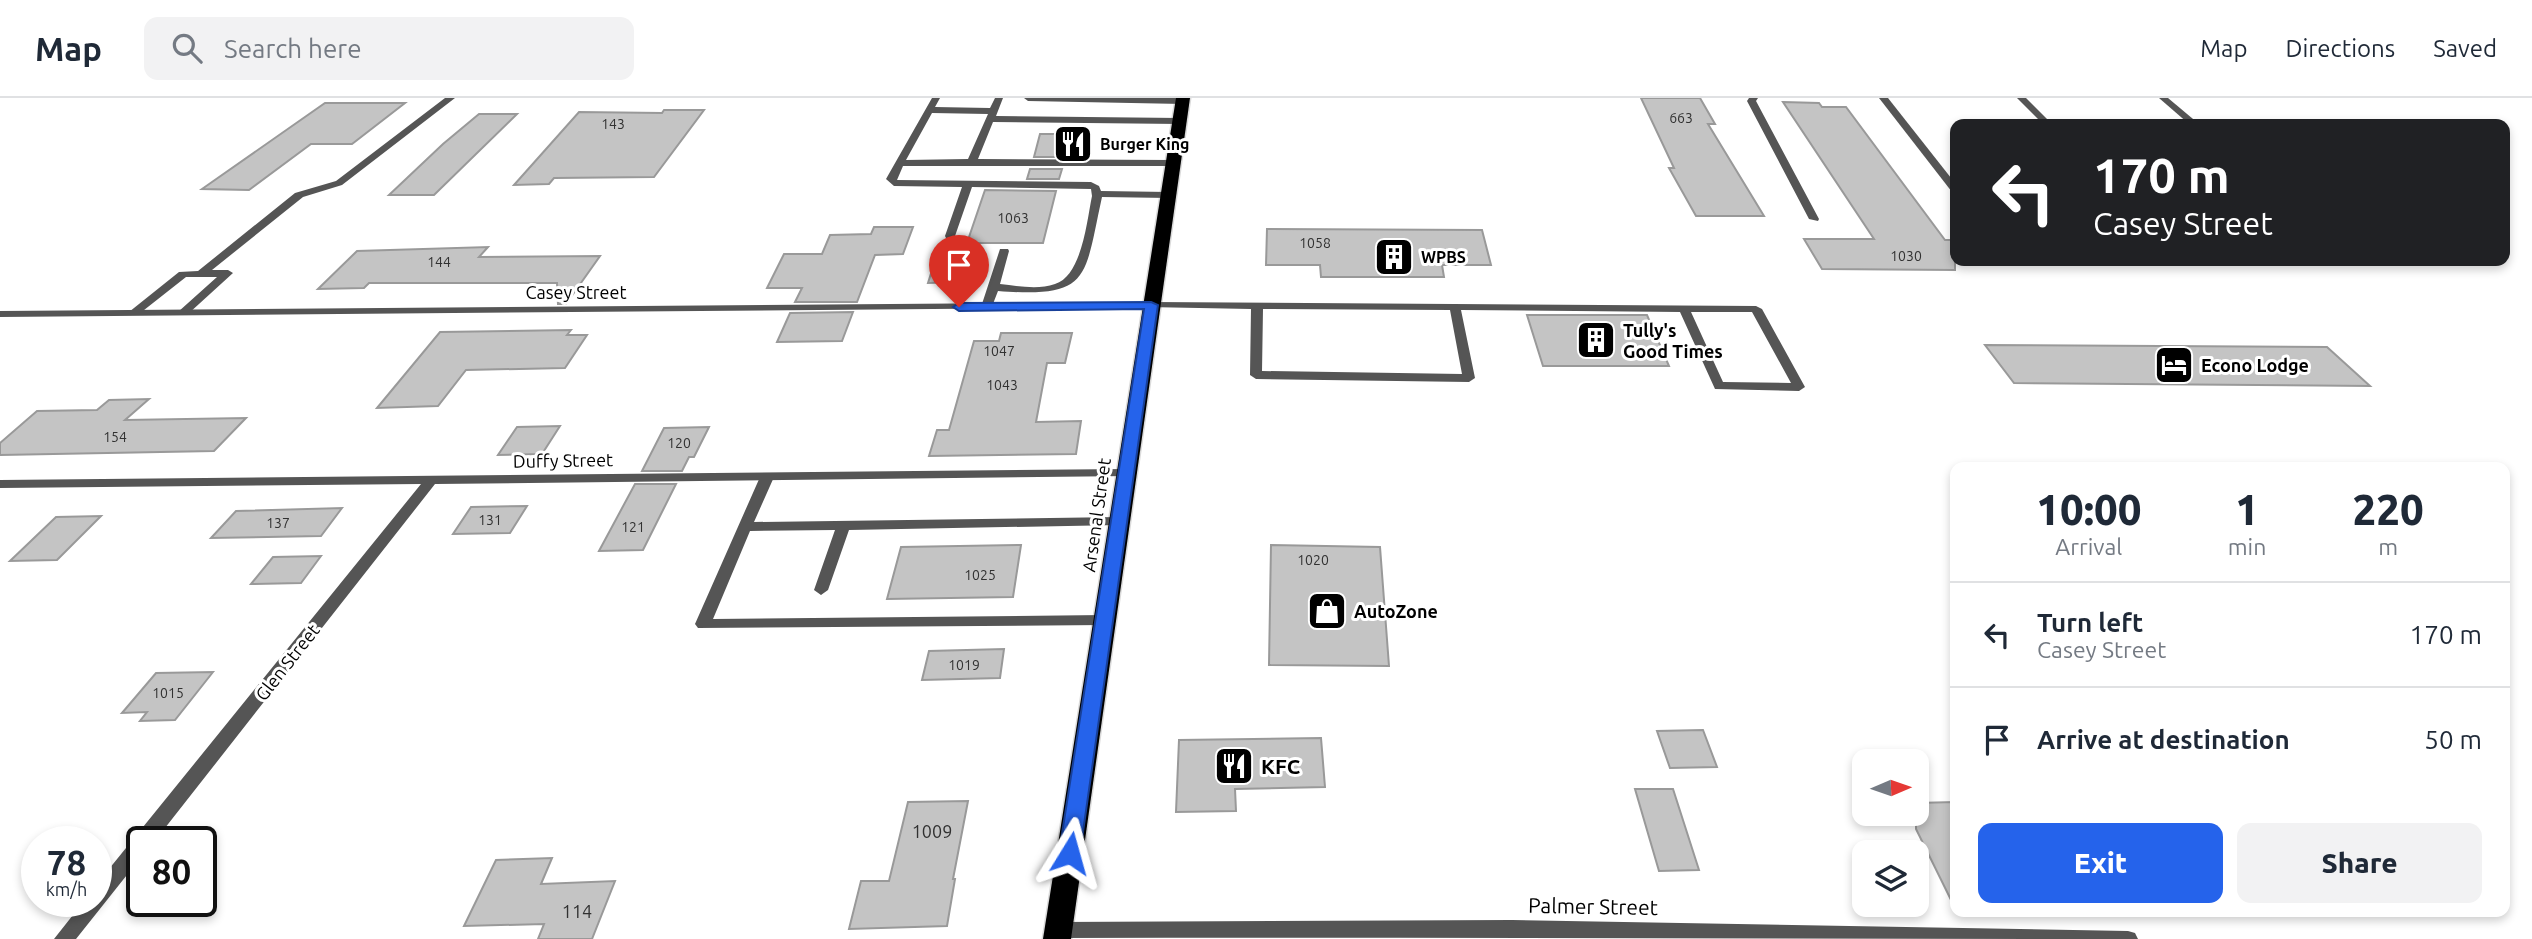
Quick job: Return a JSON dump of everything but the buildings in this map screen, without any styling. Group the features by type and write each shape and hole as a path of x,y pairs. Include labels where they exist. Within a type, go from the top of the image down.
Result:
{"highway":[{"name":"Arsenal Street","path":"1058,935 1182,107"}],"street":[{"path":"201,274 299,195 339,183 452,98"},
{"path":"936,98 891,179 894,183 1091,185 1096,188 1097,194 1077,274 1068,283 1039,288 993,287"},
{"path":"972,162 999,98"},
{"path":"1028,98 1182,107"},
{"path":"1754,98 1751,101 1775,151 1814,219"},
{"path":"1883,98 1950,184"},
{"path":"2021,98 2043,119"},
{"path":"2163,98 2188,119"},
{"path":"930,110 992,115 1182,107"},
{"path":"900,163 1173,163"},
{"path":"1937,169 1950,169"},
{"path":"950,236 968,184"},
{"path":"1097,194 1168,195"},
{"path":"987,307 1004,251"},
{"path":"135,312 183,274 228,273 184,312"},
{"name":"Casey Street","path":"0,314 1151,305 1756,309 1799,387 1719,386 1684,309"},
{"path":"1257,306 1255,375 1469,378 1455,307"},
{"name":"Duffy Street","path":"0,484 1126,473"},
{"path":"767,477 704,624 1104,620"},
{"name":"Glen Street","path":"156,826 430,481"},
{"path":"746,527 1119,520"},
{"path":"821,590 844,525"},
{"name":"Glen Street","path":"112,879 126,862"},
{"name":"Glen Street","path":"64,939 81,917"},
{"name":"Palmer Street","path":"1058,935 1512,928 2128,939"}],"place":[{"name":"Burger King","path":"1073,144"},
{"name":"WPBS","path":"1394,257"},
{"name":"Tully's Good Times","path":"1596,340"},
{"name":"Econo Lodge","path":"2174,365"},
{"name":"AutoZone","path":"1327,611"},
{"name":"KFC","path":"1234,766"}],"route":[{"path":"959,307 1151,305 1070,853"}]}
